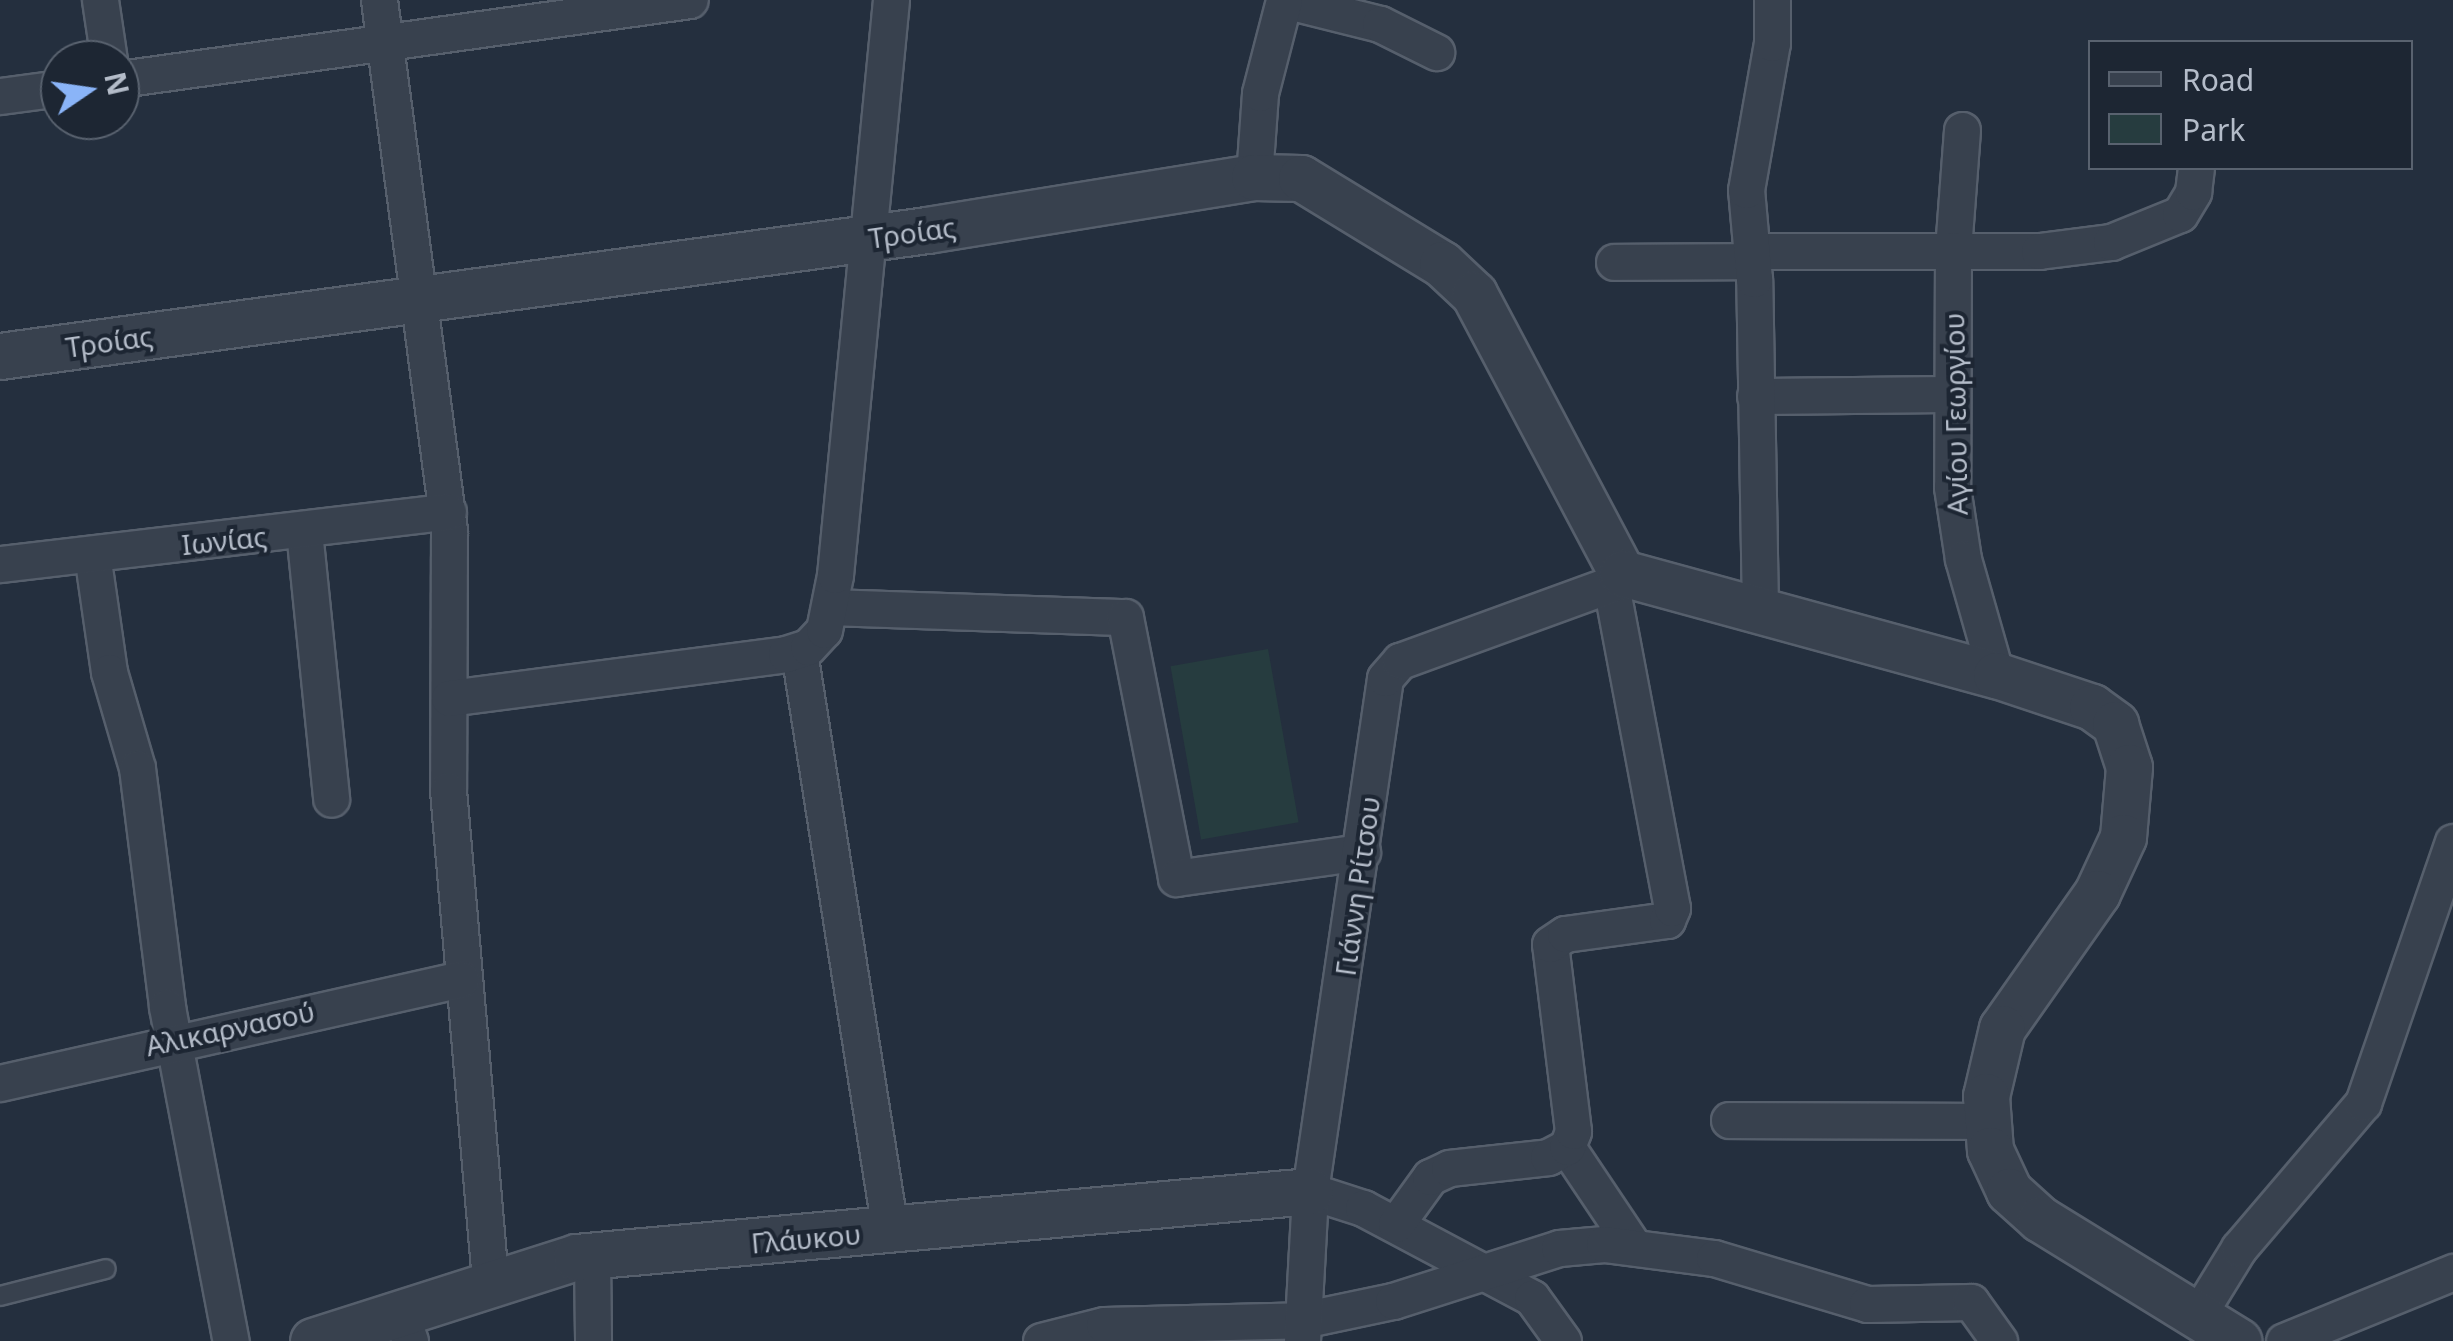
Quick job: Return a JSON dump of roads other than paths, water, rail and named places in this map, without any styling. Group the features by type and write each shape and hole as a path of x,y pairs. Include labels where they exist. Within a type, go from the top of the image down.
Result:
{"street":[{"path":"100,0 106,40"},
{"path":"379,0 448,512 453,606 448,790 461,979 490,1284"},
{"path":"448,698 799,652 824,630 832,607 891,0"},
{"path":"1254,177 1264,72 1284,0 1380,24 1436,52"},
{"path":"1760,610 1747,176 1771,51 1772,0"},
{"path":"140,76 679,1"},
{"path":"0,96 40,91"},
{"name":"Αγίου Γεωργίου","path":"1962,130 1953,250 1952,394 1957,533 1996,675"},
{"path":"1614,262 1953,250 2039,251 2135,235 2188,205 2196,170"},
{"name":"Τροίας","path":"0,356 870,238 1254,177 1301,178 1465,284 1617,578"},
{"path":"1755,396 1952,394"},
{"name":"Ιωνίας","path":"0,564 448,512"},
{"path":"304,531 332,799"},
{"path":"92,554 108,672 137,768 172,1040 231,1341"},
{"path":"1396,1224 1430,1177 1449,1168 1548,1158 1566,1148 1573,1131 1550,944 1566,934 1654,926 1668,920 1672,908 1617,578 1760,610 1996,675 2110,718 2128,754 2130,785 2114,863 2002,1028 1988,1079 1986,1122 1995,1164 2022,1204 2088,1250 2200,1313 2238,1341"},
{"name":"Γιάννη Ρίτσου","path":"1302,1330 1310,1191 1391,667 1617,578"},
{"path":"832,607 1125,616 1176,878 1362,852"},
{"path":"799,652 890,1230"},
{"path":"2200,1313 2239,1248 2363,1103 2453,842"},
{"name":"Αλικαρνασού","path":"0,1084 172,1040 461,979"},
{"path":"1729,1120 1986,1122"},
{"path":"1566,1148 1632,1244"},
{"path":"1310,1191 1343,1198 1396,1224 1540,1305 1563,1341"},
{"name":"Γλάυκου","path":"314,1341 405,1326 490,1284 592,1256 1310,1191"},
{"path":"1040,1341 1104,1325 1170,1331 1302,1330 1479,1270 1569,1245 1632,1244 1714,1258 1867,1304 1972,1302 1999,1341"},
{"path":"592,1256 592,1341"},
{"path":"2284,1341 2453,1272"}],"lane":[{"path":"0,1296 106,1269"}]}
